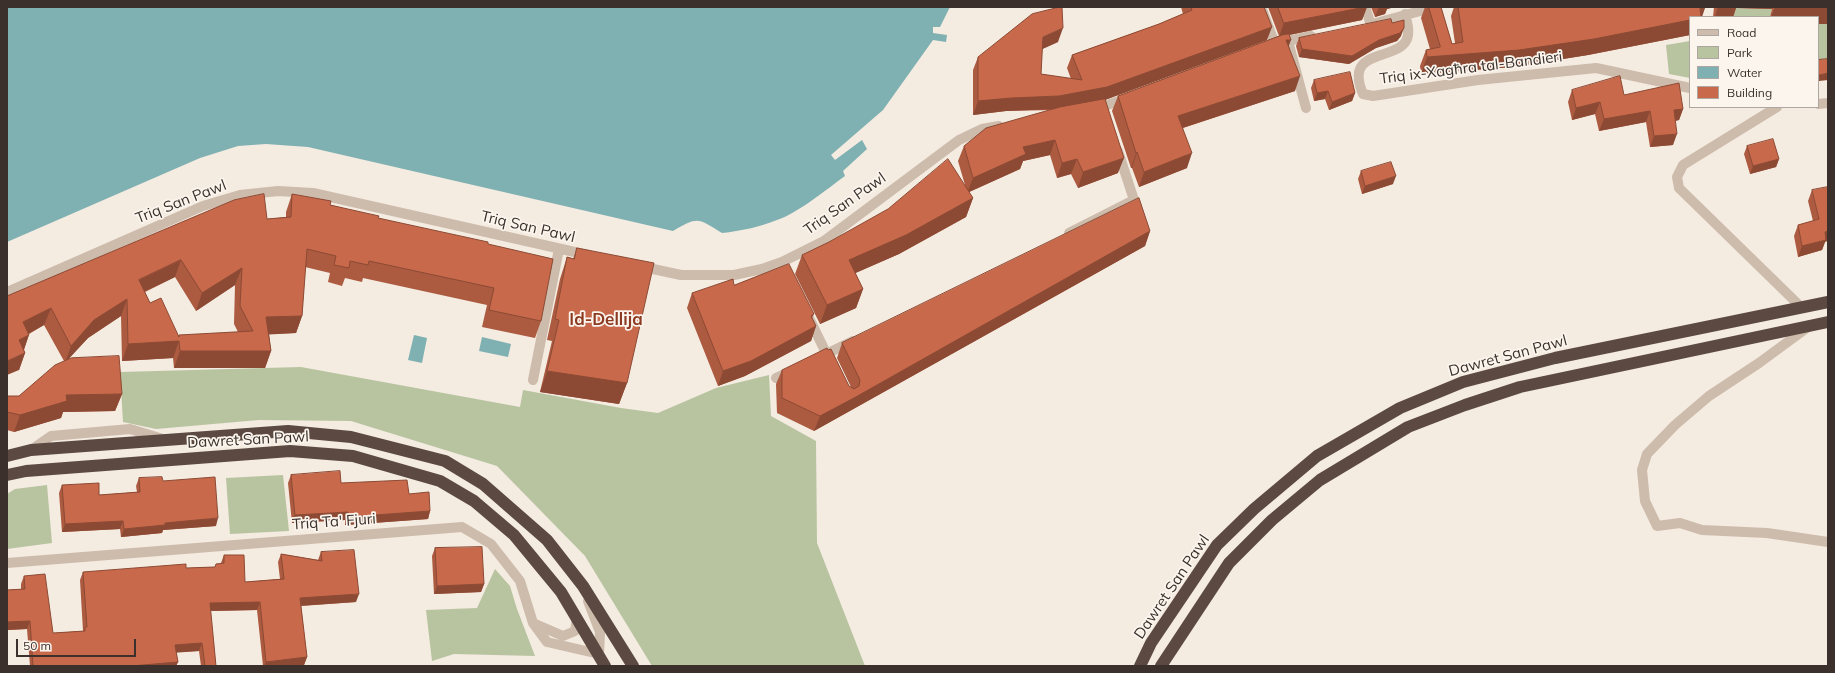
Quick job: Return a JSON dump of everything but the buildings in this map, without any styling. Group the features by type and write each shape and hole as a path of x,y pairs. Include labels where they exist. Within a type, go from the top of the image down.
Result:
{"highway":[{"name":"Dawret San Pawl","path":"1140,666 1151,643 1222,540 1254,509 1317,456 1400,408 1463,382 1555,358 1828,302"},
{"path":"1162,666 1229,563 1272,520 1320,480 1408,427 1465,405 1520,387 1828,322"},
{"name":"Dawret San Pawl","path":"7,456 31,450 163,439 288,431 351,437 445,461 483,484 547,540 583,586 633,666"},
{"name":"Dawret San Pawl","path":"7,475 26,471 290,452 353,456 440,481 474,501 514,535 561,592 605,666"}],"street":[{"path":"1261,7 1271,45 1318,35"},
{"path":"1365,7 1367,26 1405,14 1435,7"},
{"name":"Triq ix-Xagħra tal-Bandieri","path":"1405,14 1408,33 1407,39 1402,45 1366,61 1359,71 1358,82 1363,94 1373,96 1478,80 1596,68 1689,88"},
{"path":"1288,41 1306,108"},
{"path":"1088,110 1105,112 1141,93"},
{"path":"1775,108 1683,166 1677,176 1679,188 1801,307"},
{"name":"Triq San Pawl","path":"628,264 681,275 734,275 762,269 782,262 824,241 959,140 982,129 1013,124"},
{"path":"1062,236 1134,200 1116,144"},
{"name":"Triq San Pawl","path":"7,292 203,206 240,194 278,191 313,193 597,257"},
{"path":"533,380 559,249"},
{"path":"782,262 787,273"},
{"path":"803,306 833,367"},
{"path":"1811,325 1704,401 1675,425 1647,454 1642,470 1645,501 1657,526 1680,523 1702,530 1767,533 1828,542"},
{"path":"812,361 862,336"},
{"path":"776,378 798,368"},
{"name":"Triq Ta' Fjuri","path":"7,563 462,527 491,544 520,581 533,623 547,642 599,654"},
{"name":"Dawret San Pawl","path":"583,586 600,632 599,654"},
{"path":"533,623 563,636 575,631 577,618"}],"green space":[{"path":"1731,8 1772,9 1770,16 1731,16"},
{"path":"1819,24 1828,24 1828,65 1819,67"},
{"path":"1689,41 1689,78 1669,74 1666,45"},
{"path":"301,367 520,407 523,390 621,408 658,413 716,388 769,375 771,416 816,441 817,543 865,666 652,666 585,556 497,466 351,421 259,420 156,429 123,422 120,372"},
{"path":"283,475 289,531 230,534 226,478"},
{"path":"47,485 52,543 7,549 7,494 15,489"},
{"path":"495,569 510,586 535,656 454,654 432,661 426,610 477,608"}],"water":[{"path":"7,7 950,7 940,27 933,27 933,33 947,35 946,42 933,40 883,110 831,155 835,160 862,140 867,149 843,171 845,176 794,212 763,225 722,233 708,224 693,221 673,231 308,147 266,144 238,146 200,158 7,242"},
{"path":"414,335 427,338 422,363 408,360"},
{"path":"482,337 511,344 508,357 479,351"}],"district":[{"name":"Id-Dellija","path":"606,320"}]}
